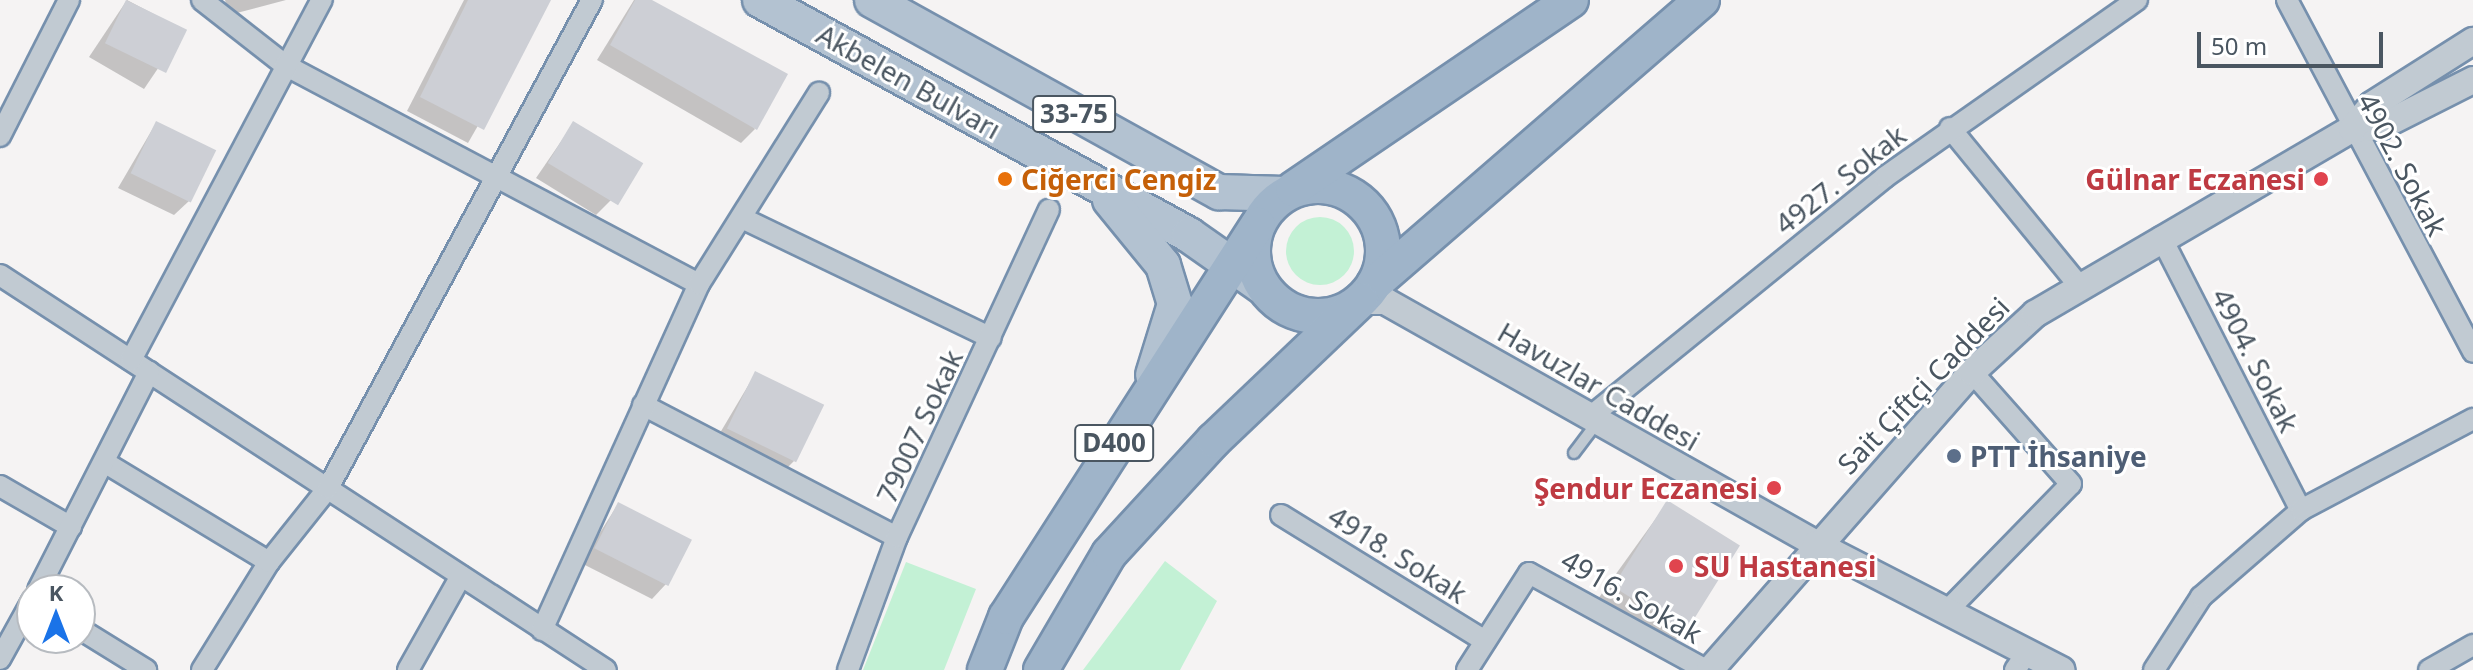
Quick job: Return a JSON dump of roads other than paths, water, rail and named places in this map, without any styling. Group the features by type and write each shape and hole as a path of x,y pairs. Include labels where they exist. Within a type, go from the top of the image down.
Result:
{"highway":[{"path":"1285,194 1326,186 1364,205 1383,242 1367,292 1341,312 1298,313 1263,287 1254,267 1258,225 1285,194 1571,0"},
{"name":"D400","path":"1041,670 1109,554 1367,292 1702,0"},
{"name":"D400","path":"985,670 1006,617 1145,392 1258,225"}],"main road":[{"name":"Akbelen Bulvarı","path":"760,0 1093,182 1232,264 1263,287"},
{"name":"Akbelen Bulvarı","path":"872,0 1219,192 1285,194"},
{"path":"1093,182 1163,265 1175,304 1145,392"}],"street":[{"path":"0,136 69,0"},
{"path":"202,0 285,65 498,174 699,284"},
{"path":"131,360 322,0"},
{"path":"207,668 269,562 328,488 592,0"},
{"name":"4927. Sokak","path":"1594,419 1950,128 2137,0"},
{"name":"4902. Sokak","path":"2287,0 2352,129 2473,352"},
{"name":"Sait Çiftçi Caddesi","path":"1708,670 1816,544 1972,372 2035,314 2161,237 2352,129 2372,105 2473,41"},
{"name":"Sait Çiftçi Caddesi","path":"2352,129 2382,126 2473,80"},
{"path":"542,630 699,284 819,93"},
{"path":"1950,128 2080,287"},
{"name":"79007 Sokak","path":"848,670 897,537 1049,210"},
{"path":"742,218 991,338"},
{"name":"4904. Sokak","path":"2161,237 2301,510"},
{"path":"0,275 606,670"},
{"name":"Havuzlar Caddesi","path":"1367,292 1816,544 1947,611 2021,661 2061,670"},
{"path":"46,574 149,372"},
{"path":"1947,611 2071,484 1972,372"},
{"path":"643,405 897,537"},
{"path":"2154,670 2201,597 2301,510 2473,419"},
{"path":"104,462 269,562"},
{"path":"0,486 71,527"},
{"name":"4918. Sokak","path":"1281,515 1485,641"},
{"name":"4916. Sokak","path":"1485,641 1529,573 1708,670"},
{"path":"408,670 461,576"},
{"path":"3,648 16,627"},
{"path":"96,639 146,670"},
{"path":"1467,670 1485,641"},
{"path":"2429,670 2473,645"}],"lane":[{"path":"1574,453 1594,419"}],"place":[{"name":"Ciğerci Cengiz","path":"1005,179"},
{"name":"Gülnar Eczanesi","path":"2321,179"},
{"name":"PTT İhsaniye","path":"1954,456"},
{"name":"Şendur Eczanesi","path":"1774,488"},
{"name":"SU Hastanesi","path":"1676,566"}]}
